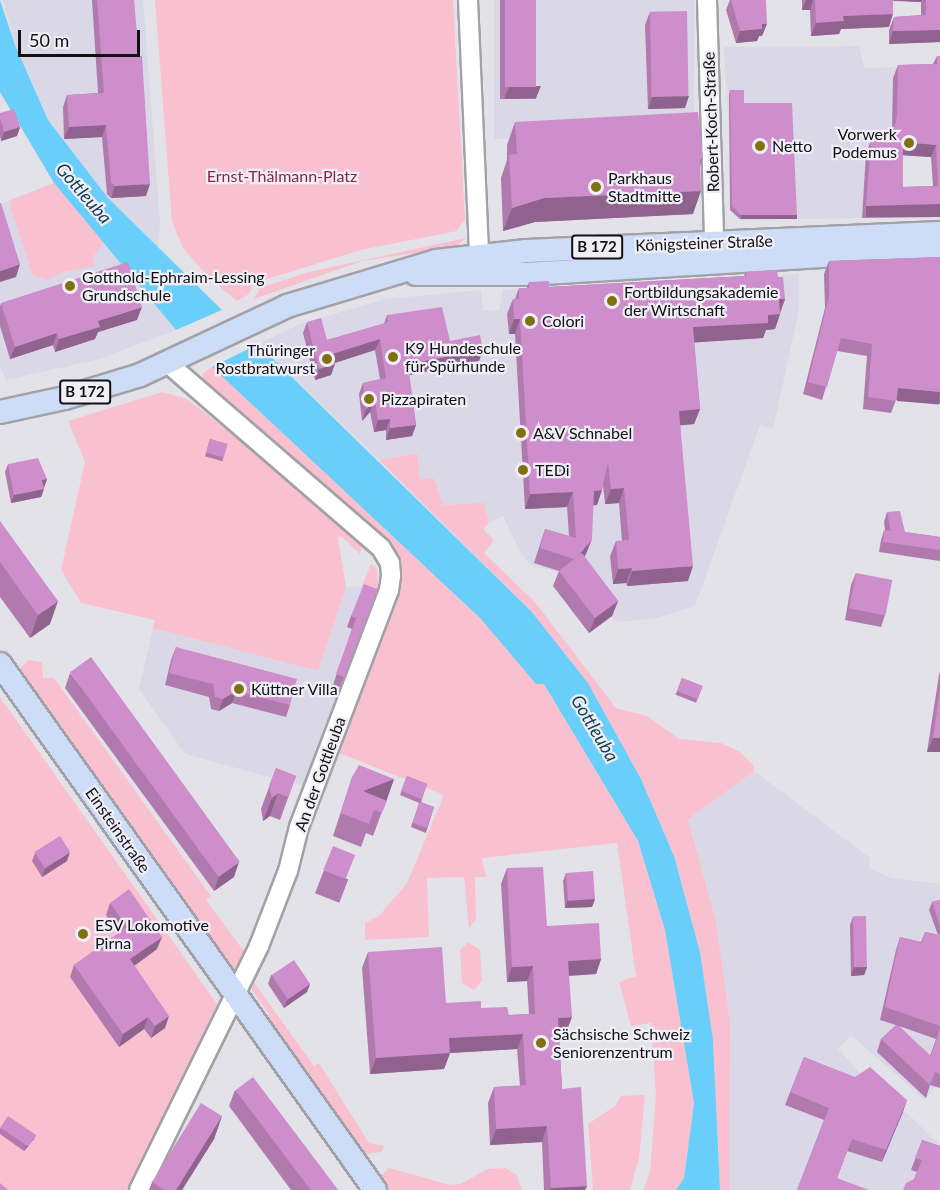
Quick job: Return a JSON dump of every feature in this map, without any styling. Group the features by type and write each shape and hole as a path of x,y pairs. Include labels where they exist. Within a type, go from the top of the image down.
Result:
{"main road":[{"name":"Königsteiner Straße","path":"399,273 527,274 714,253 940,233"},
{"name":"Königsteiner Straße","path":"0,412 107,386 166,362 240,327 338,288 436,261 479,255 940,249"},
{"name":"Einsteinstraße","path":"0,664 375,1190"}],"street":[{"path":"468,0 479,255"},
{"name":"Robert-Koch-Straße","path":"707,0 714,253"},
{"name":"An der Gottleuba","path":"166,362 381,548 390,563 389,591 298,827 288,871 235,996"},
{"path":"139,1190 235,996"}],"shaded area":[{"path":"3,0 143,0 160,223 158,248 108,198 48,120 15,45"},
{"path":"494,0 694,0 694,139 494,139"},
{"path":"859,46 864,68 922,66 926,157 866,153 862,218 740,220 734,216 724,47"},
{"name":"Gotthold-Ephraim-Lessing Grundschule","path":"54,183 176,330 99,359 6,380 0,365 0,204"},
{"path":"799,274 799,310 773,429 760,425 695,606 657,618 617,622 562,573 531,565 522,555 503,516 489,523 484,504 443,505 434,478 420,479 416,453 379,460 258,344 300,324 386,299 481,290 483,311 499,310 503,290"},
{"path":"357,586 379,596 307,787 185,754 139,689 153,628 318,671 346,587"},
{"path":"754,771 870,858 870,869 891,878 940,884 940,1080 925,1100 851,1035 838,1049 866,1079 817,1117 872,1138 885,1132 894,1135 903,1112 908,1114 940,1145 940,1190 729,1190 730,1022 716,921 688,818"}],"green space":[{"name":"Ernst-Thälmann-Platz","path":"155,0 453,0 465,219 457,231 361,250 254,283 249,294 237,301 208,277 183,248 172,222"},
{"path":"54,183 103,242 93,257 94,266 63,272 47,280 32,274 9,201"},
{"path":"466,238 456,247 362,261 254,299 260,288 309,272"},
{"path":"212,367 480,618 536,683 544,684 638,841 665,930 694,1103 684,1178 676,1190 643,1190 650,1173 656,1095 651,1023 631,1026 619,982 636,976 617,843 482,858 486,877 475,877 476,919 469,929 464,877 427,878 429,937 365,940 365,923 379,916 407,883 444,795 337,752 400,588 398,553 202,380 203,373"},
{"path":"162,392 187,399 318,501 362,546 360,554 341,536 338,538 346,587 318,671 153,628 155,620 81,603 61,570 85,462 68,421"},
{"path":"417,453 420,479 434,478 443,505 484,503 489,523 483,529 494,540 484,553 535,602 616,708 647,716 679,739 721,743 740,752 754,766 754,771 688,819 716,921 730,1022 729,1190 720,1190 713,1040 700,952 674,856 641,779 588,683 531,611 379,460"},
{"path":"371,564 377,569 379,596 361,588"},
{"path":"28,660 42,662 43,678 54,678 211,896 206,900 243,950 254,943 242,967 231,971 17,672"},
{"name":"ESV Lokomotive Pirna","path":"0,697 217,1004 133,1190 0,1190"},
{"path":"468,942 480,950 482,981 474,990 462,983 460,950"},
{"path":"253,981 314,1066 319,1063 369,1143 384,1146 381,1152 366,1154 267,1019 270,1016 252,990"},
{"path":"645,1095 639,1158 630,1190 593,1190 588,1124 615,1106 621,1096"},
{"path":"389,1168 450,1185 460,1184 488,1169 505,1168 516,1174 522,1190 390,1190 381,1176"}],"water":[{"name":"Gottleuba","path":"0,0 15,45 48,120 108,198 222,310 176,330 54,183 0,92"},
{"name":"Gottleuba","path":"258,344 531,611 588,683 641,779 674,856 700,952 713,1040 720,1190 676,1190 684,1178 694,1103 665,930 638,841 544,684 536,684 480,618 212,367"}],"building":[{"path":"97,0 134,0 139,56 142,56 150,184 115,186 111,182 106,125 69,127 67,95 104,93"},
{"path":"505,0 536,0 536,87 505,87"},
{"path":"731,0 766,0 767,24 762,24 762,29 740,31"},
{"path":"815,0 893,0 893,14 843,16 844,21 816,23"},
{"path":"926,0 940,0 940,30 893,31 894,17 926,15"},
{"path":"687,11 688,96 651,97 650,12"},
{"path":"937,56 940,56 940,204 866,206 871,140 891,141 897,117 898,65 937,64","holes":["903,142 936,145 938,186 903,187"]},
{"name":"Netto","path":"730,90 744,90 744,103 792,103 797,215 741,215 732,206"},
{"path":"14,109 20,127 4,132 0,113"},
{"name":"Parkhaus Stadtmitte","path":"698,112 703,158 700,159 701,191 544,198 512,208 509,155 517,154 515,122"},
{"path":"0,203 20,264 0,271"},
{"path":"940,257 940,392 898,388 896,401 868,397 872,344 841,338 827,387 808,382 829,296 829,261"},
{"path":"128,262 142,307 98,321 100,327 59,339 57,333 15,347 1,303"},
{"path":"777,270 778,277 783,277 785,299 779,299 780,314 768,315 768,323 693,327 700,409 679,411 693,566 632,571 632,568 618,569 616,541 629,540 624,488 611,489 608,462 602,490 594,491 592,539 579,555 582,553 618,601 595,618 559,571 574,559 540,548 545,529 576,538 573,492 530,494 520,319 514,319 513,299 519,299 519,288 529,288 529,282 549,281 549,287 746,276 746,272"},
{"path":"442,307 450,341 480,335 483,350 408,364 416,425 390,428 390,419 378,420 375,400 366,409 363,383 386,378 380,339 332,354 335,364 319,369 307,322 321,318 327,340 388,322 387,315"},
{"path":"210,439 227,444 223,457 206,452"},
{"path":"38,458 47,479 42,480 44,489 14,495 8,464"},
{"path":"900,511 905,532 940,537 940,550 883,542 884,530 891,531 887,512"},
{"path":"0,521 58,601 38,615 0,562"},
{"path":"856,573 892,580 885,615 849,608"},
{"path":"364,584 377,589 344,677 336,674 356,618 351,616"},
{"path":"176,647 297,679 290,705 236,691 223,699 215,697 213,684 169,673"},
{"path":"91,657 240,862 219,877 70,672"},
{"path":"682,678 703,686 698,699 677,691"},
{"path":"940,688 940,738 933,738"},
{"path":"359,765 394,779 363,791 387,801 382,813 374,810 369,824 341,813 352,777"},
{"path":"276,768 296,776 288,797 278,793 272,798 269,786"},
{"path":"407,776 427,784 421,799 401,791"},
{"path":"420,802 434,807 427,828 412,823"},
{"path":"60,836 70,852 45,868 35,852"},
{"path":"333,846 355,855 346,879 323,870"},
{"path":"543,867 547,926 599,923 601,959 568,961 572,1017 558,1018 562,1089 581,1087 587,1186 551,1188 547,1126 496,1129 494,1087 526,1085 523,1034 449,1038 450,1053 376,1058 368,952 442,947 446,1003 481,1001 481,1008 507,1007 509,1015 535,1014 533,966 512,967 507,868"},
{"path":"593,871 595,899 568,901 566,873"},
{"path":"129,889 162,937 130,959 169,1016 155,1026 148,1017 123,1034 74,965 127,927 110,903"},
{"path":"940,900 940,925 932,902"},
{"path":"853,916 866,916 867,967 854,967"},
{"path":"925,932 940,935 940,1026 885,1007 900,937 922,943"},
{"path":"294,960 310,984 288,999 272,975"},
{"path":"897,1025 931,1056 940,1028 940,1074 935,1072 930,1085 881,1039"},
{"path":"804,1057 855,1077 870,1067 907,1100 886,1150 852,1139 837,1178 869,1190 797,1190 829,1108 790,1092"},
{"path":"253,1077 338,1190 311,1190 235,1090"},
{"path":"201,1103 222,1116 176,1190 164,1190 152,1182"},
{"path":"8,1116 36,1135 28,1147 0,1128"},
{"path":"922,1140 940,1146 940,1190 903,1190 906,1183 914,1179 922,1160 915,1158"},
{"path":"0,1183 8,1190 0,1190"}],"place":[{"name":"Vorwerk Podemus","path":"909,143"},
{"name":"Netto","path":"760,146"},
{"name":"Parkhaus Stadtmitte","path":"596,187"},
{"name":"Gotthold-Ephraim-Lessing Grundschule","path":"70,286"},
{"name":"Fortbildungsakademie der Wirtschaft","path":"612,301"},
{"name":"Colori","path":"530,321"},
{"name":"K9 Hundeschule für Spürhunde","path":"393,357"},
{"name":"Thüringer Rostbratwurst","path":"327,359"},
{"name":"Pizzapiraten","path":"369,399"},
{"name":"A&V Schnabel","path":"521,433"},
{"name":"TEDi","path":"523,470"},
{"name":"Küttner Villa","path":"239,689"},
{"name":"ESV Lokomotive Pirna","path":"83,934"},
{"name":"Sächsische Schweiz Seniorenzentrum","path":"541,1043"}]}
